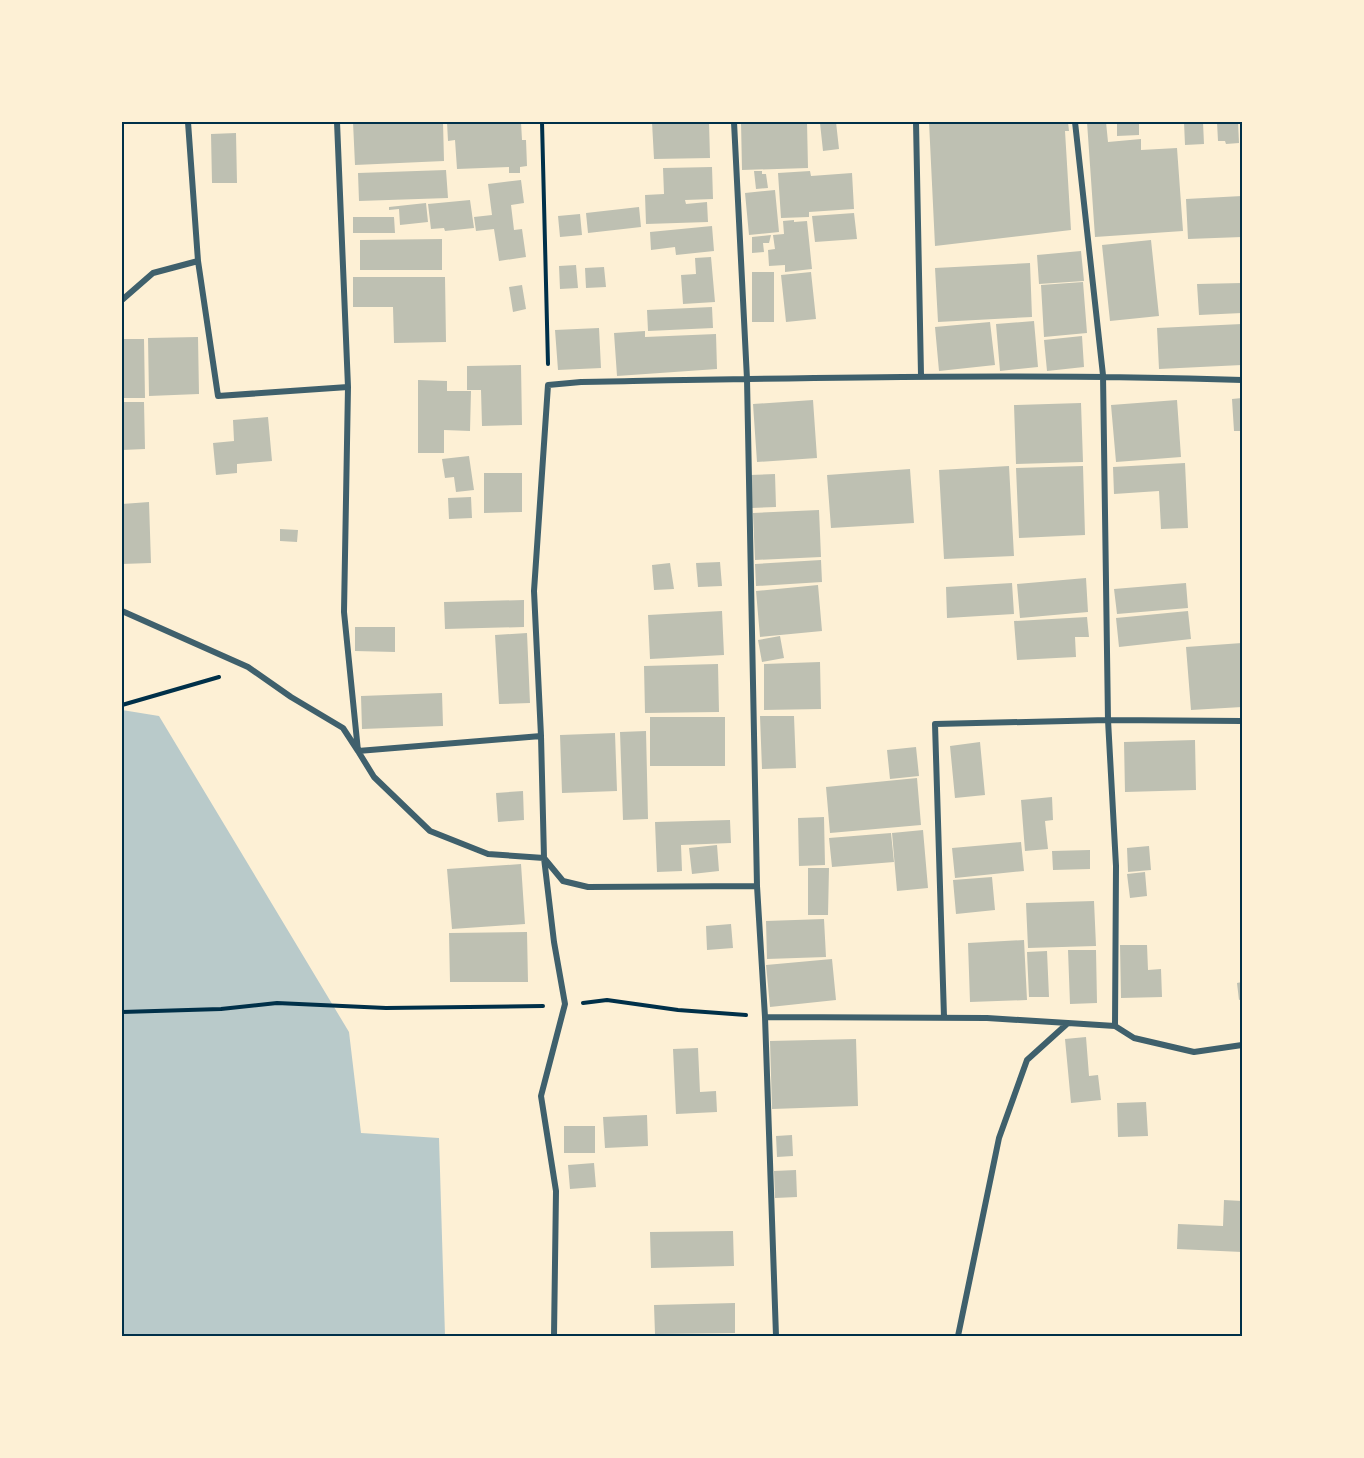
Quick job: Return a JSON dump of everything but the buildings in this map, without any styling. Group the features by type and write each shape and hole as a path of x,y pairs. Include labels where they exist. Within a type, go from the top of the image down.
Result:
{"street":[{"path":"188,122 198,261 218,396 348,387"},
{"path":"337,122 348,387 344,612 358,751"},
{"path":"734,122 747,379 757,886 765,1017 776,1336"},
{"path":"916,122 921,375"},
{"path":"1075,122 1103,375 1108,720 1116,866 1115,1026"},
{"path":"122,300 153,273 198,261"},
{"path":"554,1336 556,1191 541,1096 565,1004 544,858 534,591 549,385 581,382 921,375 1103,375 1242,380"},
{"path":"122,611 249,667 291,697 343,728 374,777 430,831 488,854 544,858 562,881 588,887 757,886"},
{"path":"944,1017 935,724 1108,720 1242,721"},
{"path":"358,751 541,736"},
{"path":"765,1017 987,1017 1115,1026 1134,1038 1194,1052 1242,1045"},
{"path":"958,1336 999,1138 1027,1060 1068,1023"}],"path":[{"path":"542,122 549,385"},
{"path":"122,705 249,667"},
{"path":"122,1012 221,1009 277,1003 386,1008 523,1008 607,1000 678,1010 765,1017"}],"shaded area":[{"path":"122,710 159,716 349,1032 361,1133 439,1138 445,1336 122,1336"}]}
